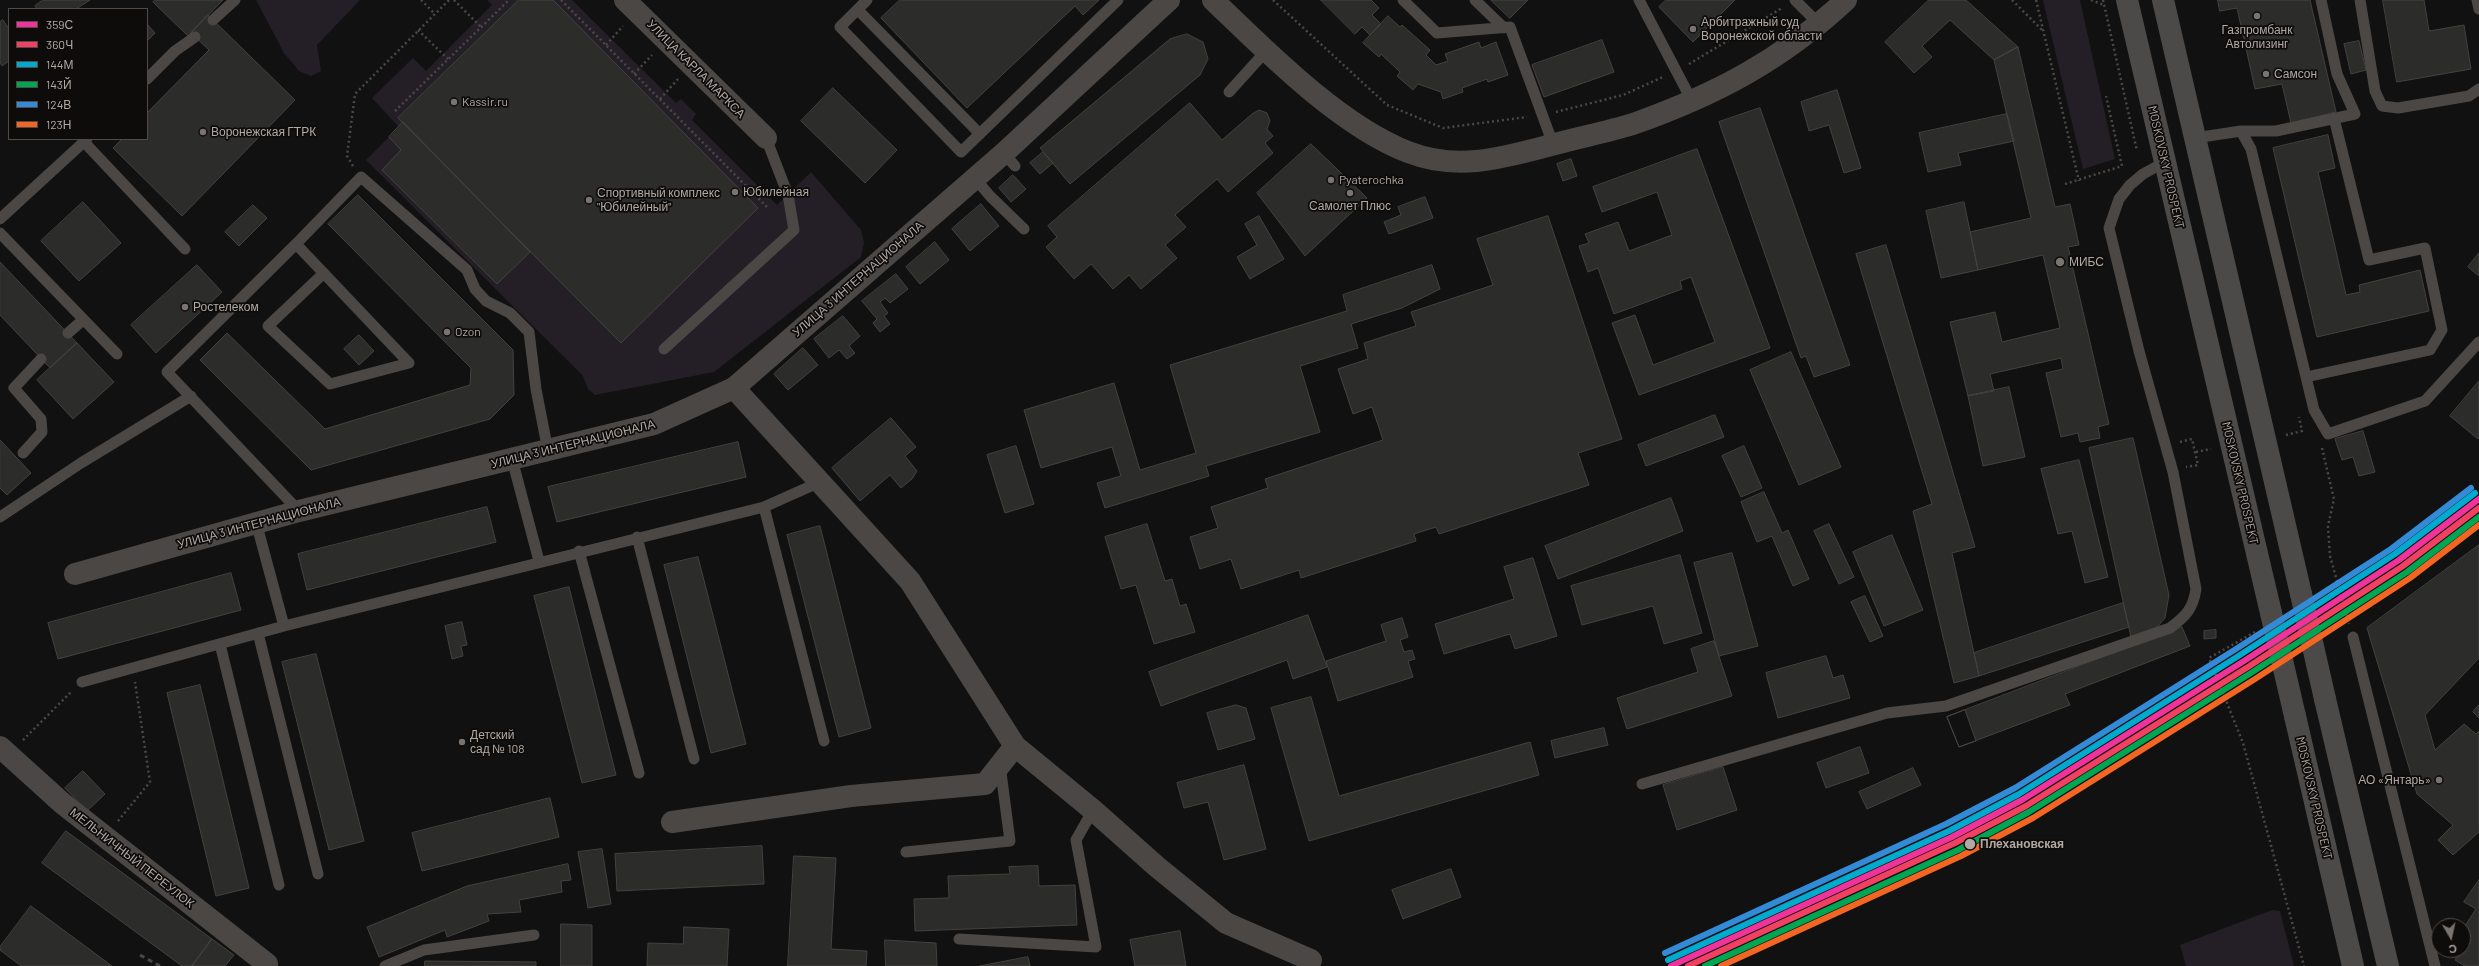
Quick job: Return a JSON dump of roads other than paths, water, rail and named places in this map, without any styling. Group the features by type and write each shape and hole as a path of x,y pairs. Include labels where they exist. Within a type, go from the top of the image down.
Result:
{"main road":[{"name":"MOSKOVSKY PROSPEKT","path":"2127,0 2353,966"},
{"path":"2163,0 2388,966"}],"street":[{"name":"УЛИЦА КАРЛА МАРКСА","path":"625,0 766,138"},
{"name":"УЛИЦА 3 ИНТЕРНАЦИОНАЛА","path":"75,574 256,522 654,424 734,388 974,177 1009,159 1169,0"},
{"path":"1214,0 1267,50 1332,106 1364,130 1409,152 1448,163 1509,157 1632,124 1692,101 1767,63 1819,24 1846,0"},
{"path":"734,388 910,581 1015,746 1093,810 1156,866 1226,923 1311,960"},
{"path":"672,822 851,796 984,784 1015,746"},
{"name":"МЕЛЬНИЧНЫЙ ПЕРЕУЛОК","path":"4,751 104,836 269,965"}],"lane":[{"path":"214,20 235,0"},
{"path":"867,0 840,27 961,152 1118,0"},
{"path":"1403,0 1437,33 1510,27 1553,144"},
{"path":"1475,0 1504,28"},
{"path":"1795,0 1819,24"},
{"path":"2195,138 2241,131 2276,131 2355,114 2337,74 2321,0"},
{"path":"2360,0 2375,92 2382,106 2398,108 2469,96 2479,89"},
{"path":"2477,0 2479,9"},
{"path":"1641,1 1692,101"},
{"path":"858,10 980,134"},
{"path":"148,78 174,51 195,37"},
{"path":"1229,92 1267,50"},
{"path":"2306,377 2430,350 2442,330 2425,248 2369,260 2334,118"},
{"path":"2241,131 2251,149 2314,410 2328,434 2425,401 2479,342"},
{"path":"664,349 794,230 788,196 766,138"},
{"path":"0,219 86,141 185,249"},
{"path":"1642,784 1887,713 1946,706 2170,628 2187,616 2194,603 2196,589 2173,472 2139,351 2109,228 2119,199 2130,185 2143,174 2165,162"},
{"path":"299,511 167,372 361,177 467,270 475,289 486,301 510,314 529,332 536,389 548,451"},
{"path":"974,177 990,196 1024,229"},
{"path":"0,233 117,354"},
{"path":"296,244 324,273 409,363 330,384 268,326 324,273"},
{"path":"68,333 83,320"},
{"path":"23,453 42,432 41,419 14,388 41,359"},
{"path":"0,517 81,463 190,396"},
{"path":"512,459 539,561"},
{"path":"82,682 284,626 579,551 764,506 820,482"},
{"path":"764,506 824,741"},
{"path":"256,522 284,626"},
{"path":"638,537 694,759"},
{"path":"579,551 639,773"},
{"path":"258,633 318,874"},
{"path":"2353,637 2435,966"},
{"path":"220,644 279,885"},
{"path":"906,852 1010,841 1000,765"},
{"path":"959,938 1096,947 1076,840 1093,810"},
{"path":"385,966 424,950 534,935"}],"railway":[{"path":"140,955 160,966"}],"place":[{"name":"Газпромбанк Автолизинг","path":"2257,16"},
{"name":"Арбитражный суд Воронежской области","path":"1693,29"},
{"name":"Самсон","path":"2266,74"},
{"name":"Kassir.ru","path":"454,102"},
{"name":"Воронежская ГТРК","path":"203,132"},
{"name":"Pyaterochka","path":"1331,180"},
{"name":"Юбилейная","path":"735,192"},
{"name":"Самолет Плюс","path":"1350,193"},
{"name":"Спортивный комплекс \"Юбилейный\"","path":"589,200"},
{"name":"МИБС","path":"2060,262"},
{"name":"Ростелеком","path":"185,307"},
{"name":"Ozon","path":"447,332"},
{"name":"Детский сад № 108","path":"462,742"},
{"name":"АО «Янтарь»","path":"2439,780"},
{"name":"Плехановская","path":"1970,844"}]}
